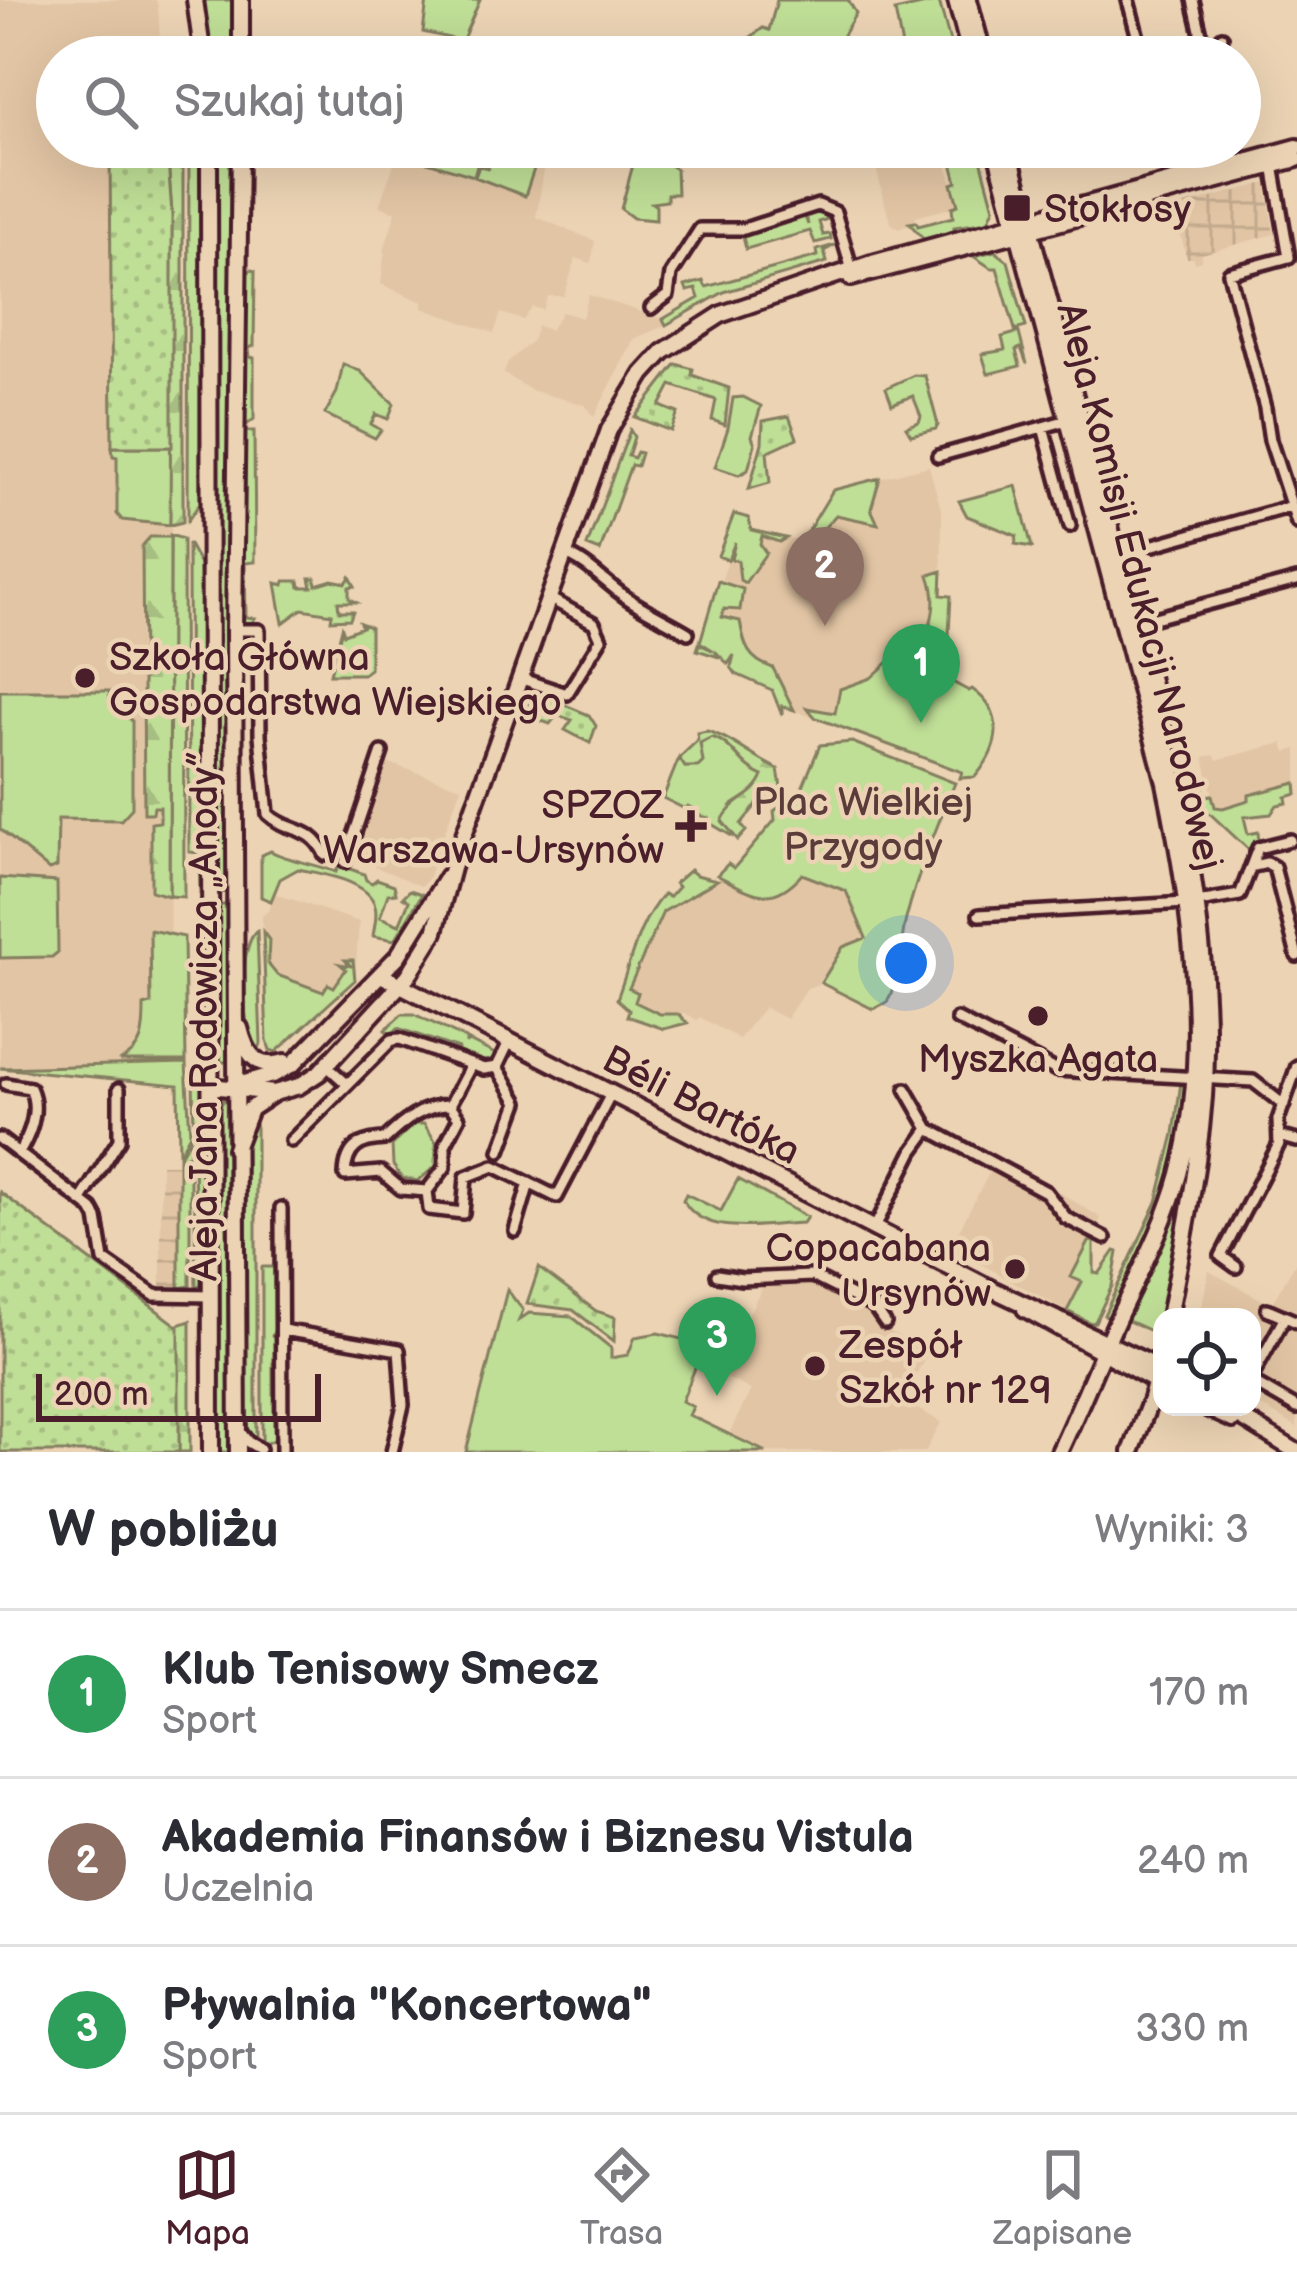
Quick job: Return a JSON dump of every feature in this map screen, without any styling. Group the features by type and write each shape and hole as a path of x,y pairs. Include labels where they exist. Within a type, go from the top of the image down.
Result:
{"main road":[{"path":"195,0 200,36"},
{"path":"241,36 242,0"},
{"path":"956,0 965,36"},
{"path":"969,0 978,36"},
{"path":"1261,162 1297,147"},
{"path":"1264,161 1297,159"},
{"name":"Aleja Jana Rodowicza „Anody”","path":"208,168 211,1452"},
{"name":"Aleja Jana Rodowicza „Anody”","path":"238,1452 234,630 240,168"},
{"name":"Aleja Komisji Edukacji Narodowej","path":"1002,168 1023,227 1177,780 1192,903 1199,1078 1196,1173 1171,1308"},
{"name":"Aleja Komisji Edukacji Narodowej","path":"1012,168 1068,420 1161,767 1192,903"},
{"path":"235,1149 246,1114 255,1104 304,1084 327,1066 424,954 614,419 643,374 674,343 704,322 743,305 852,270 1238,168"},
{"path":"805,286 875,274 1023,227"},
{"path":"235,1086 280,1072 301,1056 381,975 411,937 452,868"},
{"name":"Béli Bartóka","path":"381,975 1153,1368"},
{"path":"235,1009 246,1049 255,1060 274,1066 301,1056"},
{"name":"Aleja Komisji Edukacji Narodowej","path":"1059,1452 1173,1194 1199,1078"},
{"path":"211,1086 274,1093"},
{"path":"1131,1452 1153,1391"},
{"path":"1226,1416 1296,1450"},
{"path":"1237,1416 1251,1426"}],"street":[{"path":"1128,0 1137,36"},
{"path":"1193,0 1201,36"},
{"path":"1264,161 1292,239 1293,260 1229,273 1270,440 1297,523"},
{"path":"651,308 668,295 671,274 700,230 744,229 818,205 836,212 852,270"},
{"path":"938,455 1068,420"},
{"path":"1043,427 1070,526"},
{"path":"1154,545 1292,506"},
{"path":"563,553 584,561 622,595 688,633"},
{"path":"1136,623 1297,580"},
{"path":"519,678 567,694 600,642 594,623 548,597"},
{"path":"234,630 259,630 260,735 267,810 274,820 314,835 325,854"},
{"path":"345,862 382,752"},
{"path":"979,915 1192,903 1240,895 1258,848 1290,840"},
{"path":"1254,866 1268,863 1274,867 1297,956"},
{"path":"957,1019 1056,1070 1253,1081 1283,1105"},
{"path":"291,1142 396,1039 470,1067 497,1067"},
{"path":"497,1067 509,1042"},
{"path":"327,1066 347,1084"},
{"path":"1236,1268 1221,1256 1279,1144 1277,1123 1297,1066"},
{"path":"450,1105 470,1067"},
{"path":"497,1067 518,1102 500,1151"},
{"path":"6,1084 33,1091 32,1128 19,1153"},
{"path":"81,1200 115,1153 119,1089"},
{"path":"906,1089 929,1129 1046,1192 1068,1219 1105,1238"},
{"path":"445,1167 466,1177 494,1166 557,1197 611,1094"},
{"path":"427,1191 401,1189 381,1172 345,1174 346,1159 356,1145 385,1138 408,1118 440,1104 450,1105 459,1118 445,1144 445,1167 427,1191 429,1209 459,1216 465,1210 466,1177"},
{"path":"874,1228 929,1129"},
{"path":"1279,1136 1297,1142"},
{"path":"0,1139 98,1218 104,1260 148,1292 212,1296"},
{"path":"515,1231 529,1183"},
{"path":"238,1429 257,1451 282,1451 281,1208"},
{"path":"717,1275 742,1279 812,1276 874,1306 885,1323"},
{"path":"1267,1309 1297,1322"},
{"path":"1261,1363 1284,1318"},
{"path":"283,1330 399,1350 403,1405 392,1452"},
{"path":"1261,1386 1297,1408"}],"shaded area":[{"name":"Szkoła Główna Gospodarstwa Wiejskiego","path":"0,0 156,0 160,36 36,36 36,168 169,168 169,1084 0,1068"},
{"path":"393,168 544,168 536,217 595,241 591,263 576,258 564,296 548,296 543,310 533,307 523,320 501,313 494,333 422,308 423,302 381,284 385,247 396,212 379,206"},
{"path":"876,168 948,168 958,206 915,217 916,222 898,229 890,222"},
{"path":"1266,183 1274,234 1202,254 1195,263 1194,258 1187,258 1173,208"},
{"path":"589,295 663,319 666,325 634,339 594,417 585,405 531,390 504,374 508,362 532,341 537,326 550,330 562,312 582,318"},
{"path":"929,466 942,513 941,620 935,669 949,683 973,694 970,775 785,707 769,667 706,645 709,617 739,528 802,541 833,490"},
{"path":"1283,743 1286,752 1297,749 1297,787 1217,814 1204,757 1214,755 1217,760"},
{"path":"385,762 461,787 427,881 421,886 353,857"},
{"path":"802,874 846,891 866,938 843,947 821,983 807,988 786,1019 764,1007 739,1039 700,1017 660,1014 634,1001 629,989 663,911 720,877 760,897"},
{"path":"273,893 359,922 355,980 334,999 266,973 262,916 270,909"},
{"path":"995,1162 1049,1186 1101,1218 1072,1276 1082,1282 1067,1311 950,1247"},
{"path":"161,1164 179,1164 179,1288 161,1287"},
{"path":"1297,1260 1297,1427 1261,1406 1261,1308 1202,1308 1209,1271 1271,1305"},
{"name":"Zespół Szkół nr 129","path":"814,1281 867,1305 879,1326 929,1351 904,1396 907,1403 941,1422 925,1452 766,1452 730,1432 751,1390 690,1359 698,1343 720,1349 734,1343 763,1286"}],"green space":[{"path":"200,0 234,0 234,36 205,36"},
{"path":"427,0 480,0 464,36 423,32"},
{"path":"777,0 848,0 856,13 842,36 752,36 763,28 769,30"},
{"path":"939,1 948,36 900,36 895,11"},
{"path":"110,168 169,168 172,447 112,447"},
{"path":"169,168 183,168 183,522 170,525"},
{"path":"189,168 202,168 200,503 188,520"},
{"path":"215,168 230,168 228,892 217,893"},
{"path":"447,168 476,168 474,176"},
{"path":"478,168 534,168 525,196 475,177"},
{"path":"632,168 676,169 677,194 652,203 656,220 633,218 621,209"},
{"path":"953,168 983,168 994,208 988,222 954,227 954,231 924,239 909,223 918,226 953,217 952,207 958,205 952,184 957,182"},
{"path":"819,210 829,215 819,222 823,235 830,234 831,239 815,243 810,231 746,249 742,233 804,214 808,225 806,214"},
{"path":"835,245 824,251 827,262 724,292 666,325 663,319 699,298 696,289 687,291 685,286 703,281 706,287 818,256 817,250"},
{"path":"995,251 1008,261 1026,327 1018,329 1027,364 1021,348 1016,350 1020,366 988,374 982,354 1005,350 1002,337 1016,333 997,268 973,256"},
{"path":"255,271 254,346 249,348 254,358 254,419 244,427 245,275"},
{"path":"343,364 360,371 394,404 388,419 376,414 371,424 381,430 375,438 325,414 337,392"},
{"path":"676,364 729,388 725,425 712,420 716,400 671,385 660,406 678,413 671,431 635,417"},
{"path":"914,375 925,376 938,425 911,435 906,427 919,422 921,416 913,396 892,404 886,388"},
{"path":"743,397 761,406 748,470 739,475 715,467 733,398"},
{"path":"789,416 797,438 767,452 770,483 749,489 763,421"},
{"path":"630,430 634,437 628,456 641,453 637,466 631,465 600,551 587,546"},
{"path":"244,431 254,431 255,562 245,563 246,617 255,618 250,626 241,622"},
{"path":"112,447 172,447 170,525 122,520 117,514 117,457"},
{"path":"880,478 871,509 878,524 836,515 814,539 802,541 833,490"},
{"path":"1016,486 1032,547 1015,544 1017,536 967,516 959,501"},
{"path":"734,514 749,518 751,530 786,538 779,542 762,536 760,544 766,553 745,583 740,580 738,561 731,559 735,542 728,560 718,556"},
{"path":"170,535 183,539 184,897 169,896"},
{"path":"150,537 170,537 169,896 151,891 151,823 160,822 160,807 144,813 142,546"},
{"path":"188,543 200,565 205,893 200,893 199,853 189,852"},
{"path":"942,571 941,595 951,596 947,671 932,678 920,672 919,663 934,606 929,575"},
{"path":"350,577 355,586 349,587 349,598 356,602 338,602 339,611 353,611 350,619 331,620 332,614 302,609 283,623 276,583 299,581 300,587 312,587 310,578 315,578 316,585 332,580 346,583"},
{"path":"718,581 743,589 740,610 724,609 722,617 740,621 749,651 773,668 794,710 782,706 782,715 772,690 736,674 731,667 734,655 728,664 715,651 719,657 697,650 699,644 714,651 700,642"},
{"path":"360,623 370,627 370,669 363,674 330,674 342,628 344,634 362,627"},
{"path":"896,655 907,657 907,670 918,684 937,684 945,678 983,698 996,731 990,754 975,777 960,778 962,772 816,718 807,708 835,713 840,689 871,678"},
{"path":"0,691 109,691 110,704 122,705 122,713 132,721 132,808 121,820 58,819 57,867 49,870 0,829"},
{"path":"534,692 589,715 596,726 590,743 565,730 572,720 557,715 550,724 525,715"},
{"path":"707,731 778,769 781,787 757,804 741,824 746,831 738,840 722,821 763,776 712,737 700,743 703,762 685,767 679,758 698,740 697,733"},
{"path":"712,737 764,775 759,788 731,806 732,836 708,822 709,818 693,814 695,810 688,806 685,809 663,798 679,758 685,767 698,766 700,744"},
{"name":"Plac Wielkiej Przygody","path":"852,742 955,783 911,901 892,992 887,1002 873,1009 821,983 843,947 866,938 846,891 802,874 781,892 761,895 717,875 728,864 734,868 775,820 774,811 800,793 820,745"},
{"path":"1296,783 1297,794 1286,797 1287,803 1277,805 1271,814 1244,817 1248,834 1258,832 1259,844 1250,851 1203,807 1198,787 1202,786 1205,796 1212,795 1215,807 1223,808 1249,800 1249,795"},
{"path":"271,851 336,872 339,865 364,874 372,883 377,879 394,885 396,893 388,894 380,917 399,925 409,901 403,897 410,890 422,894 395,940 373,936 376,914 371,897 342,880 298,869 280,879 271,901 261,897 261,855"},
{"path":"690,870 717,880 663,912 629,988 638,993 635,1002 660,1014 678,1014 687,1023 664,1029 627,1016 629,1010 617,999 647,918"},
{"path":"0,878 57,882 58,952 52,957 0,958"},
{"path":"217,905 228,905 229,1062 220,1062"},
{"path":"150,930 184,937 186,1061 119,1061 138,1045 144,1006 151,1004"},
{"path":"257,931 261,1044 255,1056 245,1010 244,972 250,940"},
{"path":"263,932 269,940 268,964 277,975 323,992 328,984 334,987 346,969 340,964 351,966 345,960 353,960 355,980 276,1052 267,1041"},
{"path":"402,1014 414,1014 466,1039 466,1044 467,1040 497,1055 494,1064 476,1065 456,1057 458,1049 398,1028 391,1035 385,1030"},
{"path":"186,1063 190,1134 179,1154 178,1085 0,1068"},
{"path":"193,1069 205,1069 201,1284 196,1290"},
{"path":"1181,1082 1186,1087 1182,1118 1168,1177 1111,1318 1104,1315 1157,1202"},
{"path":"226,1093 229,1452 218,1452 218,1113"},
{"path":"252,1111 256,1128 256,1445 246,1435 246,1131"},
{"path":"414,1124 424,1124 436,1142 436,1166 418,1181 402,1178 393,1165 392,1145"},
{"path":"1195,1130 1164,1308 1153,1308 1153,1332 1126,1320 1122,1323 1178,1197"},
{"path":"190,1138 190,1154 185,1155 190,1156 190,1286 179,1288 179,1157"},
{"path":"738,1179 807,1217 803,1223 721,1225 693,1212 683,1200 686,1194 721,1211"},
{"path":"0,1192 179,1327 179,1452 0,1452"},
{"path":"1094,1240 1094,1273 1099,1274 1118,1252 1112,1286 1091,1323 1067,1311 1082,1282 1071,1277"},
{"path":"262,1267 275,1267 273,1394 278,1394 274,1430 278,1438 262,1445"},
{"path":"539,1268 596,1311 615,1317 614,1341 573,1310 527,1304"},
{"path":"507,1290 523,1310 519,1320 529,1313 571,1316 611,1348 611,1358 628,1355 635,1337 658,1333 698,1343 690,1359 697,1363 682,1401 693,1407 689,1415 766,1452 466,1452"},
{"path":"190,1321 190,1452 179,1452 178,1325"}],"place":[{"name":"Stokłosy","path":"1017,208"},
{"name":"Akademia Finansów i Biznesu Vistula","path":"825,626"},
{"name":"Szkoła Główna Gospodarstwa Wiejskiego","path":"85,678"},
{"name":"Klub Tenisowy Smecz","path":"921,723"},
{"name":"SPZOZ Warszawa-Ursynów","path":"691,826"},
{"name":"Myszka Agata","path":"1038,1016"},
{"name":"Copacabana Ursynów","path":"1015,1269"},
{"name":"Zespół Szkół nr 129","path":"815,1366"},
{"name":"Pływalnia \"Koncertowa\"","path":"717,1396"}]}
